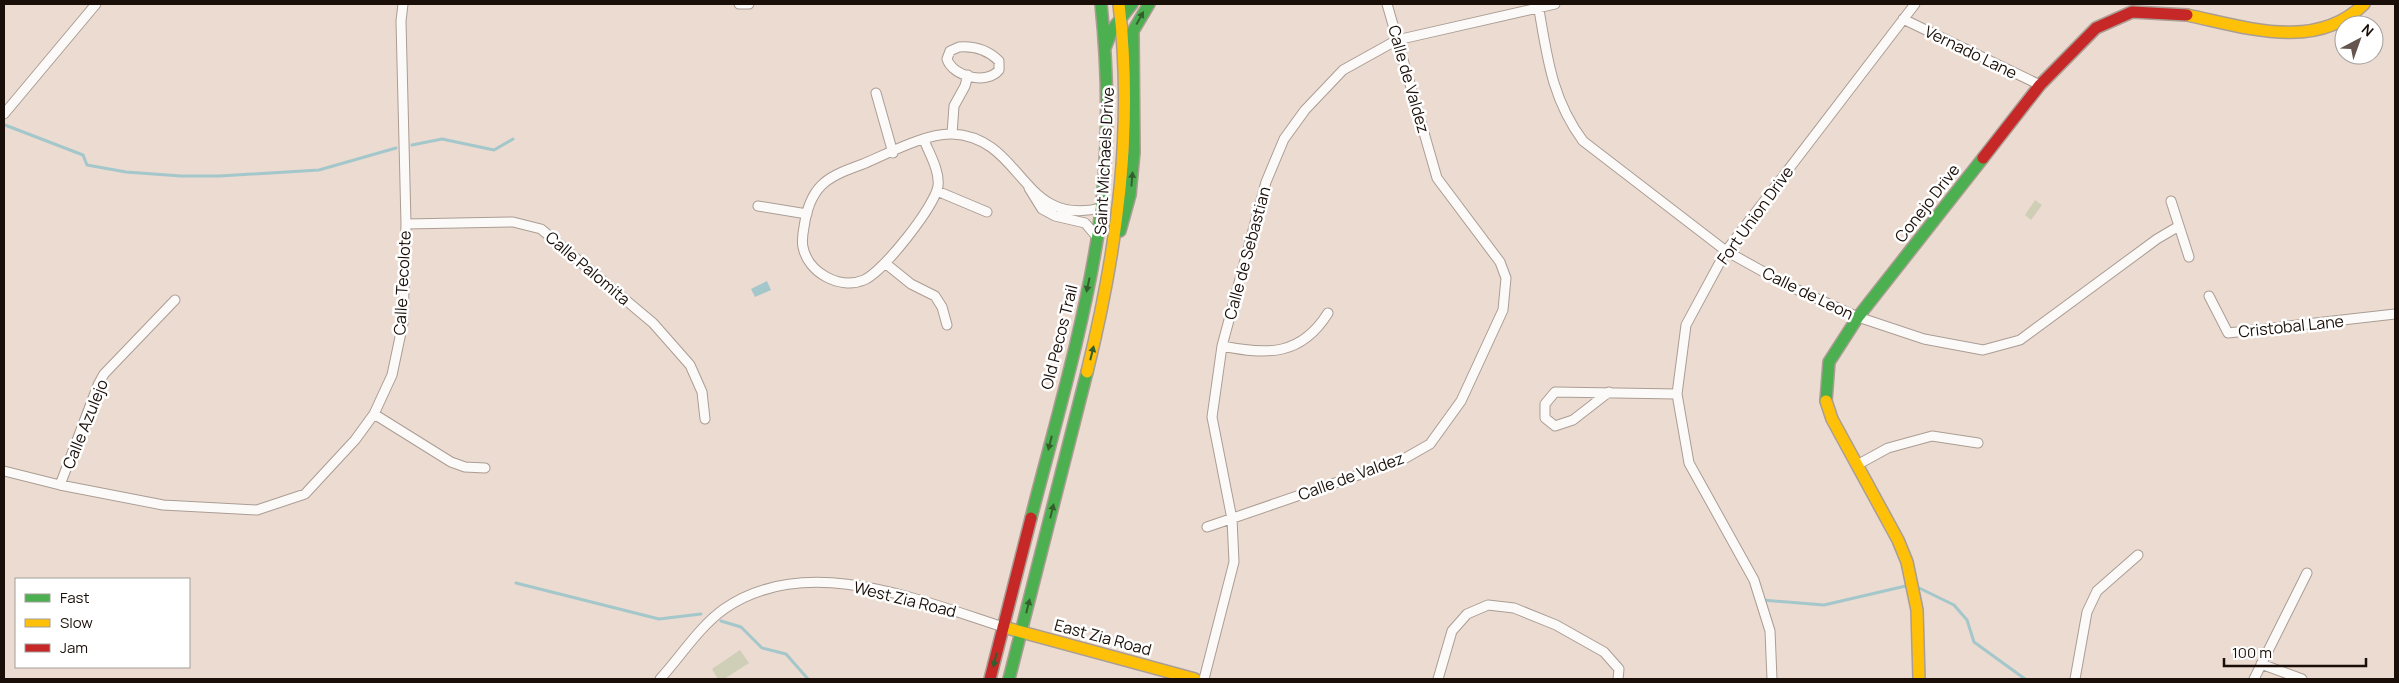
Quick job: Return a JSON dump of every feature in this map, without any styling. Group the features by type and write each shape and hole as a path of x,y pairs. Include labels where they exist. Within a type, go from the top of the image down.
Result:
{"main road":[{"path":"1100,4 1104,50"},
{"name":"Saint Michaels Drive","path":"1112,260 1121,191 1126,121 1119,4"},
{"name":"Old Pecos Trail","path":"990,679 1084,304 1097,237 1101,208 1106,128 1104,50 1112,30 1132,4"},
{"path":"1009,679 1102,311 1112,260 1130,195 1134,161 1133,31 1149,4"},
{"name":"Conejo Drive","path":"1919,679 1917,610 1908,562 1832,419 1825,398 1829,362 1858,317 2040,85 2096,28 2132,12 2174,13 2283,34 2318,30 2352,16 2364,4"},
{"path":"1101,208 1110,223 1102,311"},
{"name":"East Zia Road","path":"1003,627 1194,679"}],"street":[{"path":"4,114 96,4"},
{"name":"Calle Tecolote","path":"4,471 60,485 163,506 257,510 305,494 355,440 374,414 392,375 403,323 406,224 401,21 403,4"},
{"path":"739,4 749,4"},
{"name":"Calle de Valdez","path":"1206,527 1402,460 1430,444 1460,402 1503,310 1506,278 1500,262 1437,178 1387,4"},
{"name":"Calle de Sebastian","path":"1204,679 1234,562 1232,519 1212,417 1222,346 1266,182 1284,139 1305,110 1343,70 1397,40 1538,6 1555,4"},
{"name":"Fort Union Drive","path":"1772,679 1770,632 1764,608 1745,563 1689,463 1677,394 1686,324 1726,251 1915,4"},
{"name":"Calle de Leon","path":"1538,6 1550,75 1568,121 1583,141 1726,251 1789,286 1858,317 1924,339 1983,350 2020,340 2157,239 2179,226"},
{"name":"Vernado Lane","path":"1903,19 2040,85"},
{"path":"967,47 983,50 999,61 999,70 990,76 968,76 953,69 947,62 947,56 950,51 967,47"},
{"path":"952,134 954,106 965,86 968,76"},
{"path":"876,93 892,152"},
{"path":"924,140 937,174 937,191 923,216 874,274 857,282 835,281 827,278 810,263 804,250 802,239 806,214 813,196 823,183 838,173 892,152 924,140 952,134 967,137 992,148 1008,161 1042,209 1055,216 1085,223 1097,237"},
{"path":"1026,184 1046,202 1058,208 1079,212 1101,208"},
{"path":"937,191 988,212"},
{"path":"2170,201 2189,257"},
{"path":"758,206 806,214"},
{"name":"Calle Palomita","path":"406,224 513,222 541,229 653,323 690,365 702,392 705,419"},
{"path":"885,263 911,284 935,296 942,308 947,325"},
{"name":"Cristobal Lane","path":"2209,296 2228,332 2395,314"},
{"name":"Calle Azulejo","path":"60,485 104,374 174,300"},
{"path":"1222,346 1254,352 1286,350 1317,330 1328,313"},
{"path":"1609,392 1568,423 1555,426 1545,418 1545,404 1555,392 1609,392 1677,394"},
{"path":"374,414 451,462 465,467 485,468"},
{"path":"1857,465 1888,448 1932,436 1978,443"},
{"path":"2075,679 2087,612 2097,591 2138,555"},
{"path":"2254,679 2308,573"},
{"name":"West Zia Road","path":"660,679 707,624 724,609 763,591 790,585 841,584 870,588 910,598 1003,627"},
{"path":"1438,679 1452,631 1467,614 1488,605 1523,611 1556,625 1604,652 1619,670 1618,679"},
{"path":"2261,664 2302,679"}],"green space":[{"path":"2035,200 2042,205 2031,220 2025,215"},
{"path":"740,650 749,663 724,679 718,679 712,669"}],"water":[{"path":"767,281 771,290 755,297 751,289"}],"waterway":[{"path":"5,125 83,155 87,165 126,172 181,176 219,176 319,170 396,148"},
{"path":"412,145 442,139 494,150 513,139"},
{"path":"516,583 659,619 701,614"},
{"path":"1762,600 1824,605 1910,585"},
{"path":"1915,586 1954,605 1967,620 1974,642 2025,679"},
{"path":"721,621 741,627 762,648 786,654 808,679"}],"traffic: fast":[{"path":"1031,518 1085,306 1102,205 1107,119 1101,4"},
{"path":"1105,48 1112,30 1132,4"},
{"path":"1120,231 1130,195 1134,152 1133,31 1149,4"},
{"path":"1826,401 1829,362 1858,317 1983,158"},
{"path":"1009,679 1087,372"}],"traffic: slow":[{"path":"1087,372 1107,281 1120,190 1125,97 1119,4"},
{"path":"2187,15 2256,29 2302,32 2324,28 2345,19 2364,4"},
{"path":"1826,401 1832,419 1898,540 1907,562 1917,610 1919,679"},
{"path":"1003,627 1195,679"}],"traffic: jam":[{"path":"1983,158 2040,85 2096,28 2132,12 2187,15"},
{"path":"990,679 1031,518"}]}
